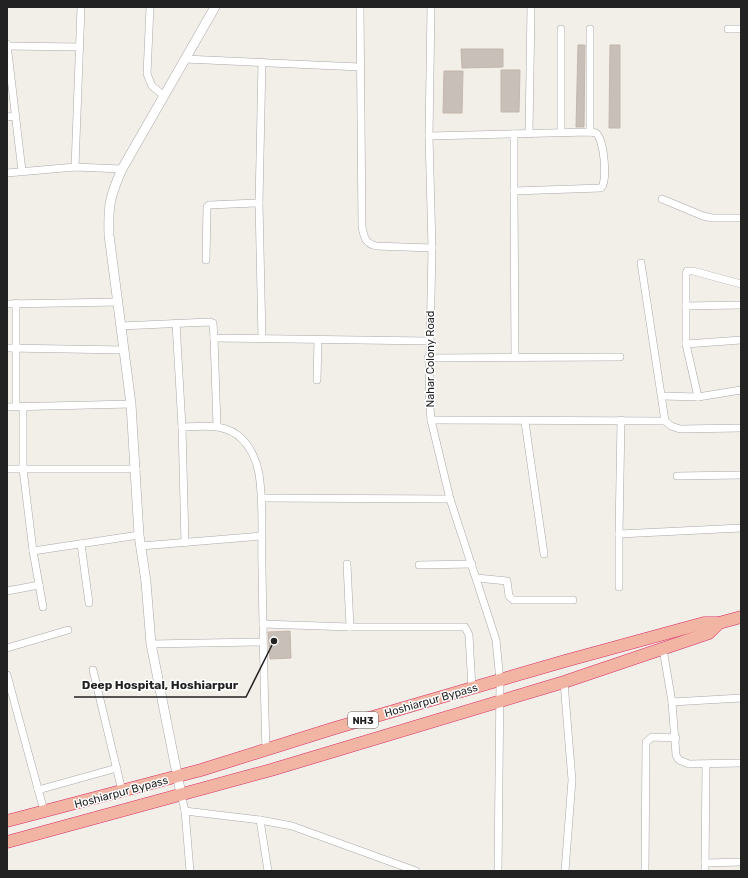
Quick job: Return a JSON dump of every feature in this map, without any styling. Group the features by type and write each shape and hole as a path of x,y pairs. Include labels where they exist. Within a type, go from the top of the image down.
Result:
{"highway":[{"name":"Hoshiarpur Bypass","path":"7,821 176,777 266,749 704,623 719,623 741,617"},
{"name":"NH3","path":"7,842 271,770 564,682 709,633 719,623"}],"street":[{"path":"75,167 82,7"},
{"path":"150,7 147,74 152,86 163,96"},
{"path":"190,871 185,811 176,777 151,644 139,535 131,404 109,235 108,211 111,192 122,169 215,7"},
{"path":"360,7 362,227 364,239 369,244 376,246 432,248"},
{"name":"Nahar Colony Road","path":"431,7 429,136 432,248 428,358 429,395 431,420 450,499 494,630 500,681 498,871"},
{"path":"529,134 530,7"},
{"path":"560,132 561,29"},
{"path":"590,29 590,132"},
{"path":"728,29 741,29"},
{"path":"22,171 7,45 80,47"},
{"path":"185,60 360,67"},
{"path":"262,62 259,203 262,339"},
{"path":"7,117 16,116"},
{"path":"429,136 590,132 596,133 602,138 605,180 601,188 514,191"},
{"path":"514,134 515,357"},
{"path":"7,173 75,167 122,169"},
{"path":"662,199 703,216 712,218 741,218"},
{"path":"206,260 207,207 209,205 259,203"},
{"path":"641,263 665,420 671,426 680,429 741,428"},
{"path":"698,397 686,344 687,271 693,271 741,284"},
{"path":"7,304 118,302"},
{"path":"16,304 16,348 23,469 33,550 43,607"},
{"path":"686,306 741,305"},
{"path":"121,326 211,322 214,326 217,426"},
{"path":"176,323 182,427 185,543"},
{"path":"214,338 429,341"},
{"path":"317,380 318,340"},
{"path":"686,344 741,340"},
{"path":"7,348 124,350"},
{"path":"428,358 620,357"},
{"path":"662,396 698,397 741,390"},
{"path":"7,407 131,404"},
{"path":"431,420 525,422 665,420"},
{"path":"619,587 621,420"},
{"path":"525,422 544,554"},
{"path":"182,427 217,426 232,432 243,440 250,450 259,474 262,498 262,642 266,749"},
{"path":"7,469 136,469"},
{"path":"677,476 741,475"},
{"path":"262,498 450,499"},
{"path":"619,534 741,528"},
{"path":"33,550 139,535"},
{"path":"141,546 261,536"},
{"path":"81,544 89,603"},
{"path":"347,564 350,627"},
{"path":"419,565 472,564"},
{"path":"477,578 507,581 509,596 514,600 573,600"},
{"path":"7,591 39,584"},
{"path":"262,624 350,627 465,627 469,635 472,689"},
{"path":"7,648 68,630"},
{"path":"151,644 262,642"},
{"path":"663,649 672,702 676,738 676,755 679,760 689,764 706,765 741,763"},
{"path":"93,670 122,791"},
{"path":"7,675 44,811"},
{"path":"564,682 572,780 565,871"},
{"path":"672,702 741,698"},
{"path":"644,871 646,742 652,737 676,738"},
{"path":"705,871 706,765"},
{"path":"38,790 117,768"},
{"path":"185,811 260,820 311,832 416,871"},
{"path":"260,820 268,871"},
{"path":"705,863 741,862"}],"building":[{"path":"578,45 585,45 584,127 576,127"},
{"path":"610,45 620,45 620,128 609,128"},
{"path":"461,49 503,49 503,67 462,68"},
{"path":"501,70 520,70 519,112 501,112"},
{"path":"444,71 463,71 462,113 443,113"},
{"path":"290,631 291,658 270,659 268,632"}],"place":[{"name":"Deep Hospital, Hoshiarpur","path":"274,641"}]}
